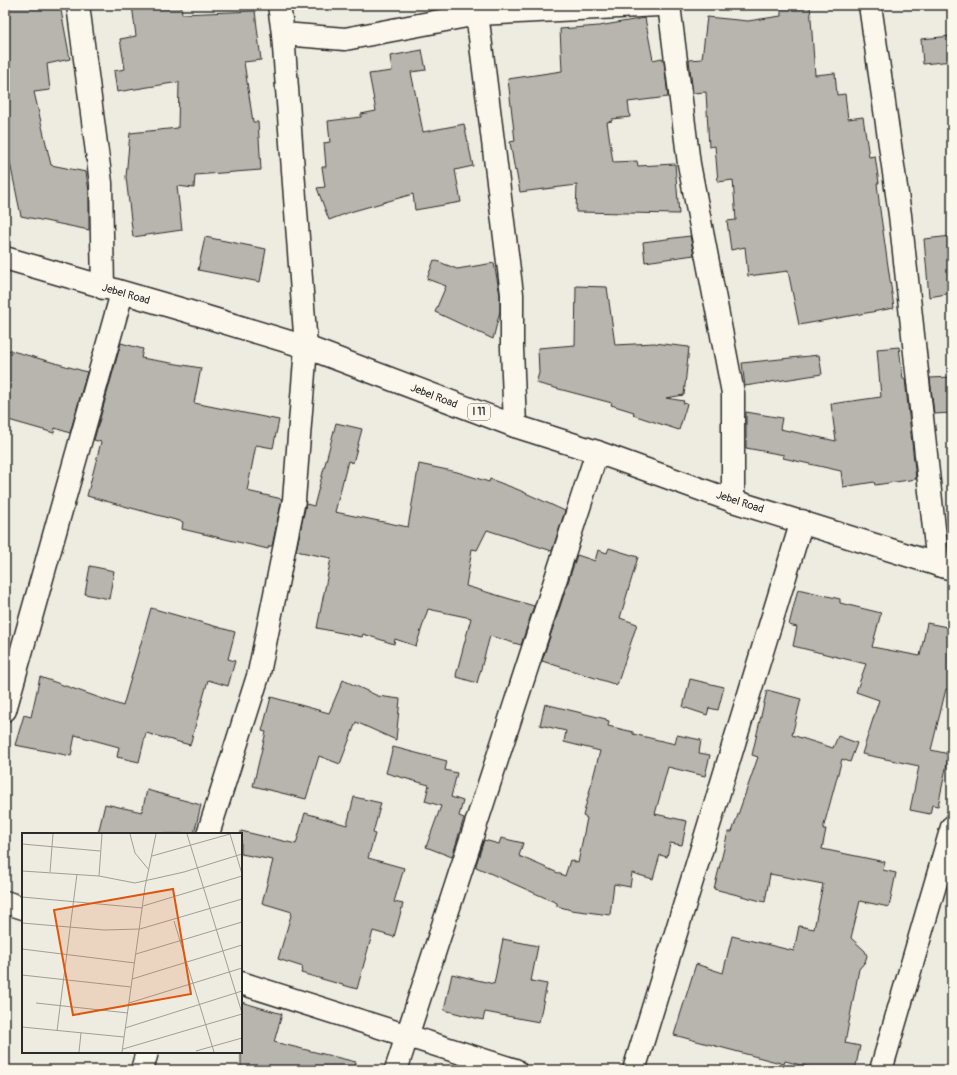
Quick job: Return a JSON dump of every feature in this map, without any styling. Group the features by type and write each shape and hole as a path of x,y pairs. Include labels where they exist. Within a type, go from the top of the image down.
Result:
{"street":[{"path":"5,710 113,290 78,5"},
{"path":"208,833 258,673 294,500 306,348 283,34 279,5"},
{"path":"283,34 345,39 477,10 659,5"},
{"path":"669,5 689,164 733,393 734,501"},
{"path":"870,5 900,215 945,567"},
{"path":"477,10 512,294 512,348 515,426"},
{"name":"Jebel Road","path":"5,258 187,311 306,348 515,426 597,452 734,501 802,521 945,567"},
{"path":"396,1070 406,1035 597,452"},
{"path":"634,1070 802,521"},
{"path":"880,1070 952,827"},
{"path":"5,902 22,908"},
{"path":"242,983 515,1070"},
{"path":"142,1070 147,1053"}],"building":[{"path":"5,5 60,5 70,59 47,64 50,90 34,92 51,165 86,172 89,191 89,230 21,216 5,139"},
{"path":"132,5 181,5 182,14 255,11 261,60 244,62 253,122 258,122 261,170 195,175 194,188 177,186 182,230 133,237 126,177 130,133 178,128 179,82 117,92 114,71 125,69 120,39 136,36"},
{"path":"781,5 810,5 815,75 835,73 837,95 845,94 848,119 863,117 869,157 875,156 879,183 877,183 880,210 894,308 799,325 788,271 748,276 745,247 731,250 727,221 736,220 733,180 718,182 715,146 709,147 706,92 693,93 689,60 702,59 707,17 748,21 781,16"},
{"path":"645,18 653,60 662,58 664,62 668,97 628,102 630,117 612,119 612,121 607,122 613,162 637,161 638,166 675,164 679,214 576,212 577,185 520,192 510,142 515,141 508,79 562,71 560,29 599,26"},
{"path":"952,36 952,61 923,64 921,39"},
{"path":"422,50 426,70 411,72 423,132 464,124 473,166 455,170 461,202 415,210 413,194 350,212 329,220 317,188 325,187 322,167 326,167 324,143 330,142 328,121 361,117 361,114 376,111 369,74 392,71 390,56"},
{"path":"690,236 694,255 645,262 643,242"},
{"path":"952,236 952,293 929,297 924,239"},
{"path":"205,237 266,249 260,282 198,270"},
{"path":"434,260 457,269 494,263 500,295 500,311 493,339 435,312 446,286 427,279"},
{"path":"576,286 607,287 615,345 654,343 689,347 684,395 666,398 684,401 683,403 687,404 679,430 633,415 634,412 611,405 612,403 536,383 539,373 538,348 575,345"},
{"path":"121,343 143,349 141,358 201,368 194,403 279,420 273,448 256,445 247,491 282,499 272,546 269,546 268,549 182,529 183,522 87,496 101,442 94,440"},
{"path":"899,347 903,379 905,379 916,479 875,485 874,482 843,487 841,471 783,458 784,455 746,448 746,412 782,418 780,429 836,441 831,404 881,397 877,349"},
{"path":"5,349 87,372 70,433 55,428 54,433 5,419"},
{"path":"819,355 822,374 745,386 742,363"},
{"path":"952,377 952,413 934,414 930,378"},
{"path":"336,423 362,429 353,463 348,461 335,512 408,527 419,464 457,472 489,482 490,479 519,490 565,511 552,551 487,530 477,550 472,549 466,586 534,606 521,645 490,636 477,683 457,677 456,675 471,618 428,609 416,646 395,639 394,644 363,634 362,637 317,628 331,558 296,551 306,504 314,506"},
{"path":"609,548 638,557 620,618 637,624 617,685 542,661 577,555 595,561 598,550 607,553"},
{"path":"90,566 114,571 109,599 85,594"},
{"path":"798,589 840,599 840,603 881,613 872,647 920,656 927,623 952,628 952,690 946,689 931,750 949,754 938,806 932,805 930,814 910,810 919,766 862,754 879,700 856,692 866,664 793,646 797,627 789,625"},
{"path":"151,608 235,632 228,659 235,661 228,686 208,680 190,745 146,733 139,762 117,757 119,747 75,735 71,756 15,745 24,715 31,717 40,677 123,706"},
{"path":"690,679 724,687 718,710 709,708 707,715 683,707"},
{"path":"343,680 378,696 400,699 396,740 356,722 340,764 319,756 306,799 253,786 266,732 262,731 271,697 329,713"},
{"path":"767,690 801,699 792,735 833,748 838,736 857,743 850,762 842,759 823,829 826,829 822,849 885,862 883,870 896,873 889,907 860,901 851,938 865,951 867,956 865,962 859,969 845,1043 860,1046 855,1070 821,1070 785,1061 784,1064 674,1035 696,964 723,973 732,936 794,951 799,926 814,929 823,884 770,874 765,902 714,889 728,832 732,832 758,757 752,755"},
{"path":"545,704 606,719 609,721 608,726 633,732 633,734 675,744 677,735 701,740 699,753 710,755 705,776 668,767 655,814 687,821 682,845 670,843 667,857 660,855 653,879 632,873 630,887 614,884 610,915 571,910 557,906 557,903 476,867 484,840 499,844 501,838 523,843 519,856 565,876 570,860 578,863 587,818 583,816 600,751 564,742 566,731 540,725"},
{"path":"393,747 447,761 445,770 457,773 451,797 463,801 459,816 464,818 452,857 426,847 441,806 425,801 429,785 386,773"},
{"path":"147,790 201,805 194,833 98,833 105,804 142,812"},
{"path":"354,797 381,803 373,833 375,834 368,858 404,868 394,902 403,904 394,937 373,931 357,989 301,973 303,967 278,959 292,912 262,903 273,860 242,854 241,831 296,844 305,813 347,825"},
{"path":"503,939 538,946 531,981 547,984 539,1022 485,1012 483,1020 444,1010 452,974 494,984"},
{"path":"242,1002 282,1014 274,1042 356,1062 355,1070 241,1070"}]}
